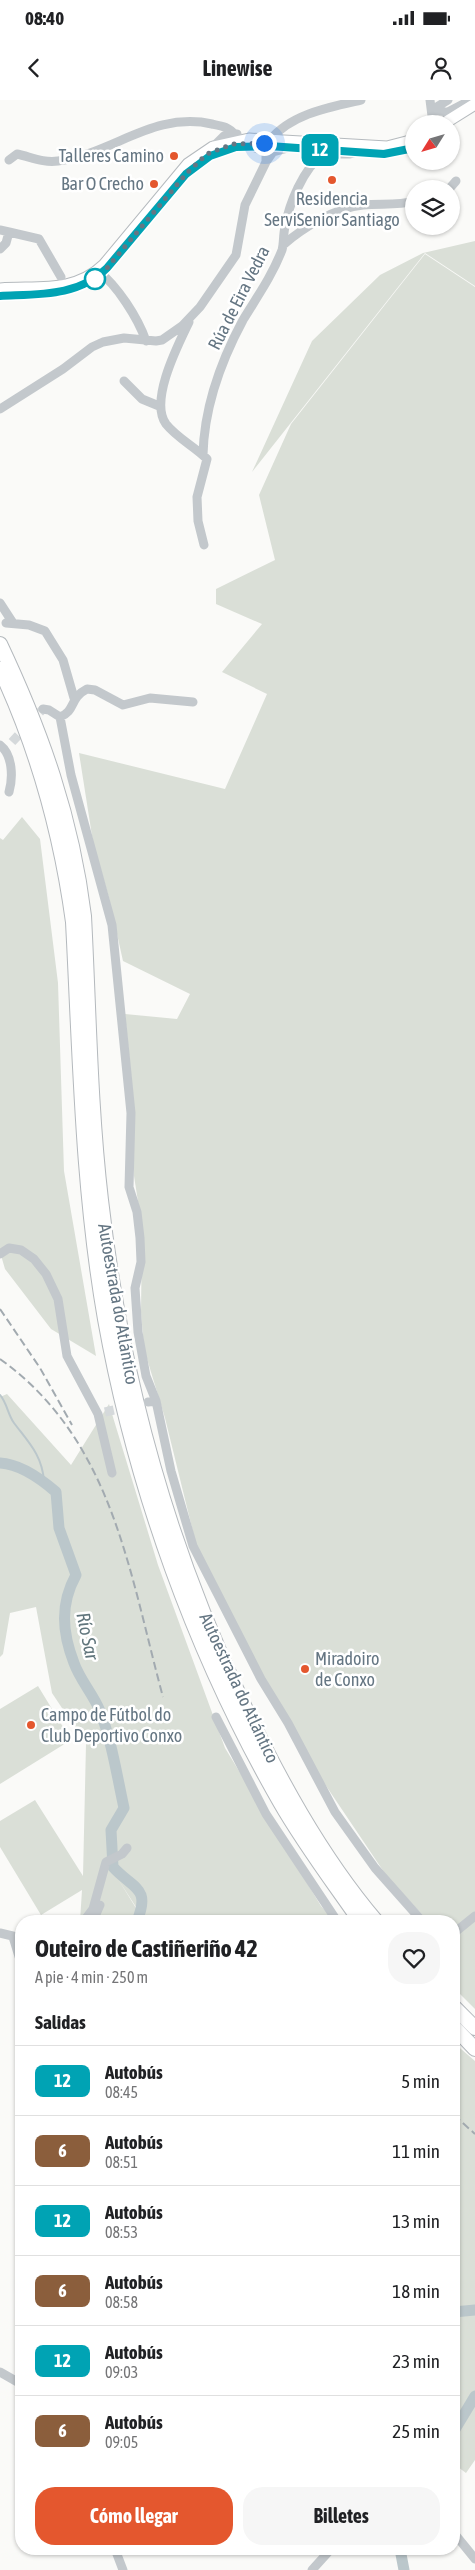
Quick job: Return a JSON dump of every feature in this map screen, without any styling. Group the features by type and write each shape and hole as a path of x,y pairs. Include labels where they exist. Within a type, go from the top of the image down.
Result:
{"highway":[{"name":"Autoestrada do Atlántico","path":"0,644 23,692 62,800 79,875 84,916 100,1198 117,1315 133,1392 156,1478 192,1589 253,1725 324,1851 372,1915"},
{"name":"Autoestrada do Atlántico","path":"0,670 37,760 67,880 73,922 89,1201 105,1319 130,1434 182,1594 242,1733 294,1826 356,1915"},
{"path":"460,2013 475,2028"},
{"path":"460,2031 475,2043"},
{"path":"460,2033 475,2049"}],"main road":[{"path":"457,115 475,104"},
{"path":"460,120 475,110"},
{"path":"0,296 70,290 82,287 100,272 186,174 198,163 223,150 235,140"},
{"path":"0,289 73,285 100,272 188,164 213,147 235,140 305,149 361,151 384,154 396,153 405,147"},
{"path":"279,145 387,147 405,144"}],"street":[{"path":"0,408 63,369 92,346 124,338 146,341 162,340 182,326 193,315 236,255 245,205 266,162 279,145 285,126 327,104 361,100"},
{"path":"430,100 433,115"},
{"path":"430,115 432,110 448,100"},
{"path":"432,110 448,112 472,100"},
{"path":"9,160 17,154 40,161 58,161 96,151 132,135 177,121 196,120 213,124 235,140 266,152 266,162"},
{"path":"198,163 212,150 235,140"},
{"path":"305,149 316,153 316,161"},
{"path":"316,161 326,153 350,154 361,151"},
{"name":"Rúa de Eira Vedra","path":"204,545 198,521 197,497 208,463 203,455 206,419 214,390 243,320 265,288 283,245 292,197 316,161"},
{"path":"283,245 300,231 351,207 405,204"},
{"path":"0,249 6,244 5,231 39,239 61,277"},
{"path":"100,272 109,278 140,325 146,341"},
{"path":"193,315 172,360 159,406 164,422 174,434 203,455"},
{"path":"124,381 142,399 159,406"},
{"path":"0,603 10,623 29,625 45,631 63,660 74,698 70,712 60,717"},
{"path":"74,698 87,689 95,690 123,705 150,698 193,702"},
{"path":"43,709 49,710 60,717 71,775 112,925 131,1113 129,1187 137,1212 140,1238 141,1262 135,1288 138,1332 152,1402 170,1471 193,1546 261,1679 288,1723 335,1812 375,1868 417,1915"},
{"path":"6,745 13,779 9,792"},
{"path":"0,1254 9,1248 20,1250 28,1254 46,1274 58,1299 67,1356 102,1413 112,1473"},
{"path":"216,1717 266,1814 333,1915"},
{"path":"88,1915 93,1909 99,1892 106,1862 127,1848"},
{"path":"96,1915 101,1902 99,1892"},
{"path":"460,1928 475,1916"},
{"path":"0,1933 15,1937"},
{"path":"0,2372 15,2381"},
{"path":"460,2540 475,2559"},
{"path":"117,2555 123,2570"},
{"path":"312,2570 326,2555"}],"shaded area":[{"path":"475,241 475,286 425,253 252,472 312,341 380,275 423,253"},
{"path":"425,254 475,287 475,2009 460,1994 460,1915 423,1915 386,1875 308,1759 259,1671 196,1544 165,1418 144,1349 141,1312 142,1227 134,1176 134,1105 125,1014 177,1019 190,994 123,961 109,898 93,842 79,753 225,789 267,694 222,672 262,624 216,604 216,589 275,560 259,495 291,424"},
{"path":"22,817 40,839 58,983 64,1171 96,1356 51,1329 5,1269 0,1252 0,838 3,840"},
{"path":"7,1394 71,1465 109,1404 158,1565 225,1748 321,1906 329,1915 141,1915 118,1879 140,1915 80,1915 82,1890 41,1915 0,1847 0,1821 35,1800 83,1876 86,1744 52,1693 36,1607 10,1613 3,1654 0,1657 0,1397"},
{"name":"Campo de Fútbol do Club Deportivo Conxo","path":"38,1686 71,1740 0,1784 0,1709"},
{"path":"460,2048 475,2061 475,2460 466,2473 460,2468"}],"waterway":[{"path":"0,1395 12,1420 38,1456 44,1481"},
{"name":"Río Sar","path":"0,1463 23,1469 56,1492 59,1528 76,1575 65,1607 64,1618 67,1640 77,1669 100,1711 111,1747 124,1808 111,1830 113,1867 141,1895 142,1901 139,1915"},
{"name":"Río Sar","path":"460,2311 475,2310"},
{"name":"Río Sar","path":"460,2421 475,2396"},
{"name":"Río Sar","path":"401,2555 404,2570"}],"tunnel":[{"path":"12,742 43,709"},
{"path":"105,1412 127,1407"}],"railway":[{"path":"0,1309 40,1368 72,1425"},
{"path":"0,1359 38,1392 68,1428 92,1469 111,1512 126,1556 163,1697"},
{"path":"460,2120 475,2134"}],"bus line":[{"name":"12","path":"0,296 35,295 70,290 91,282 107,268 186,174 198,163 223,150 247,146 269,146 384,154 405,150"}],"place":[{"name":"Talleres Camino","path":"174,156"},
{"name":"Residencia ServiSenior Santiago","path":"332,180"},
{"name":"Bar O Crecho","path":"154,184"},
{"name":"Miradoiro de Conxo","path":"305,1669"},
{"name":"Campo de Fútbol do Club Deportivo Conxo","path":"31,1725"}],"route":[{"path":"95,279 91,282 107,268 186,174 207,154 212,150 233,144 264,143"}]}
